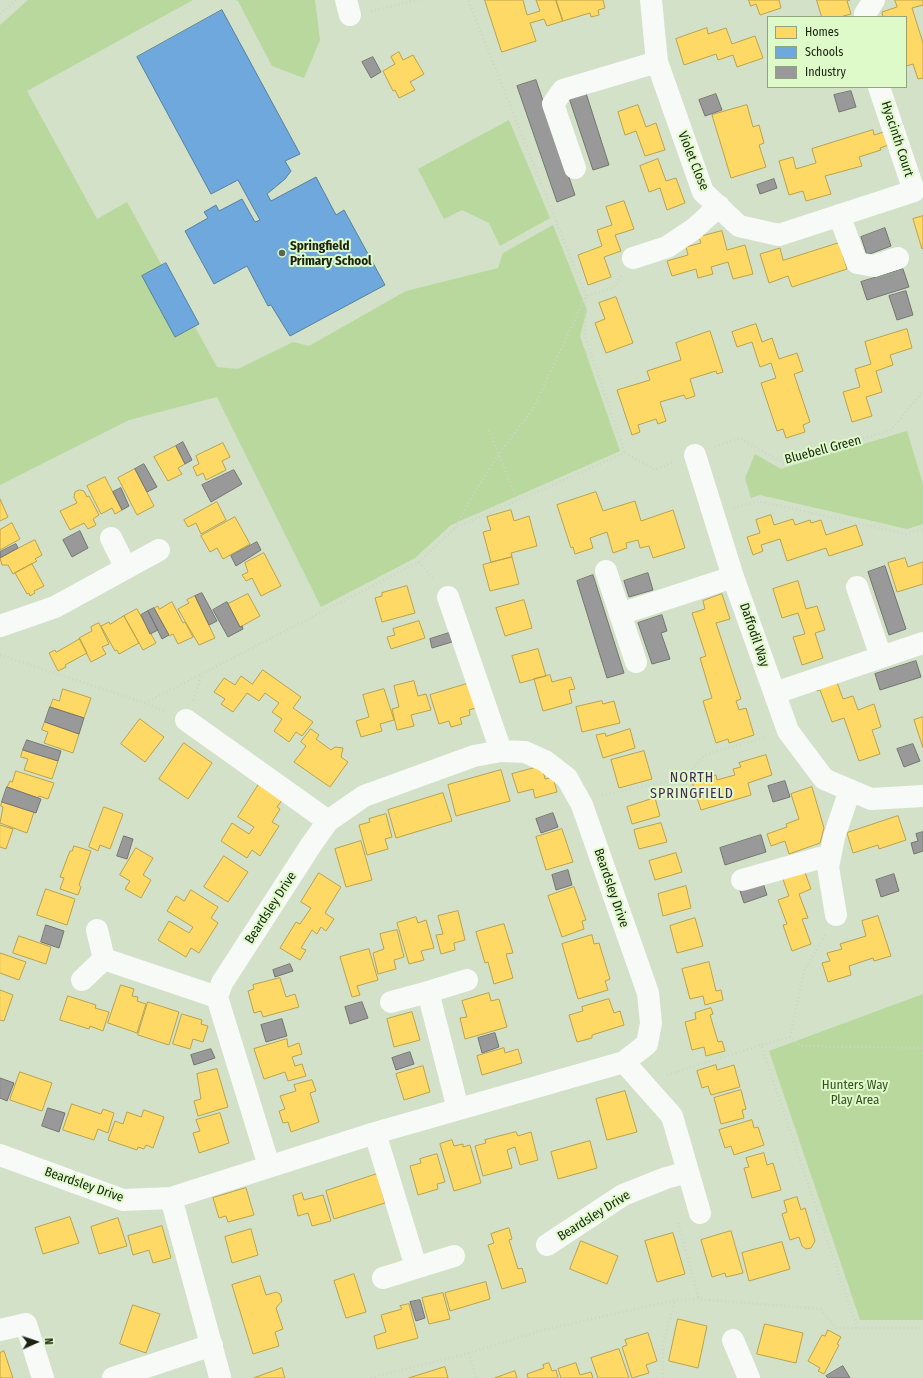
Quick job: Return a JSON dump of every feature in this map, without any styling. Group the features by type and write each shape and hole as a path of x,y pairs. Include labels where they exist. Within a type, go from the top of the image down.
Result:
{"street":[{"name":"Violet Close","path":"651,0 657,62 703,192 739,226 779,235 914,191"},
{"path":"865,16 864,14 874,0"},
{"path":"575,168 553,104 563,90 657,62"},
{"name":"Hyacinth Court","path":"880,88 914,191"},
{"path":"633,258 667,247 694,229 719,206"},
{"path":"839,215 857,263 874,266 898,258"},
{"name":"Daffodil Way","path":"695,455 733,577 788,731 824,778 871,799 923,796"},
{"path":"111,538 126,568"},
{"path":"0,626 55,607 159,550"},
{"path":"606,571 636,662"},
{"path":"620,614 733,577"},
{"path":"857,587 881,657"},
{"path":"448,597 501,751"},
{"path":"775,694 923,643"},
{"path":"186,720 328,821"},
{"name":"Beardsley Drive","path":"0,1155 123,1200 171,1198 375,1133 624,1062 647,1044 651,1023 648,993 582,805 567,778 545,760 525,752 501,751 474,756 364,796 328,821 222,983 217,997"},
{"path":"836,915 828,867 834,837 850,790"},
{"path":"742,880 830,855"},
{"path":"98,930 104,959"},
{"path":"104,959 217,997 269,1166"},
{"path":"82,980 104,959"},
{"path":"391,1002 467,980"},
{"path":"428,992 458,1109"},
{"path":"624,1062 672,1116 700,1213"},
{"path":"375,1133 416,1268"},
{"name":"Beardsley Drive","path":"547,1245 623,1195 666,1178 688,1172"},
{"path":"171,1198 220,1377"},
{"path":"383,1278 454,1256"},
{"path":"0,1330 26,1324 43,1378"},
{"path":"734,1340 749,1378"},
{"path":"113,1378 212,1344"}],"path":[{"path":"0,14 16,0"},
{"path":"348,8 419,0"},
{"path":"455,528 625,453 585,336 586,296 468,0"},
{"path":"0,655 145,703 420,562 455,528 474,493 499,454 533,409 586,296 613,288 633,258"},
{"name":"Bluebell Green","path":"625,453 655,470 739,438 783,463 891,430 923,391"},
{"path":"489,430 517,501"},
{"path":"713,514 758,501 906,534 923,529"},
{"path":"582,805 604,794 687,777 704,755 788,731"},
{"path":"790,1037 804,971 836,915"},
{"path":"643,1083 790,1037"},
{"path":"790,1037 801,1046 923,1048"},
{"path":"761,1045 857,1328"},
{"path":"676,1216 699,1299"},
{"path":"371,1378 469,1353 543,1330 676,1300 699,1299 821,1309 836,1328 923,1328"},
{"path":"663,1378 663,1345 676,1300"},
{"path":"469,1353 476,1378"}],"green space":[{"path":"28,0 193,0 27,91 97,219 127,202 162,266 175,337 195,327 217,367 238,369 293,342 309,346 406,291 498,268 503,253 553,225 587,310 580,336 620,451 451,525 415,558 321,607 217,397 129,420 0,485 0,25"},
{"path":"235,0 315,0 320,40 304,78 272,66 238,1"},
{"path":"509,120 550,218 500,246 489,223 462,210 444,219 418,169"},
{"path":"907,431 923,484 923,524 907,529 760,495 751,498 745,478 755,454 781,469"},
{"name":"Hunters Way Play Area","path":"923,994 923,1320 860,1320 769,1051"}],"building: Homes":[{"path":"485,0 523,0 527,15 540,11 536,0 556,0 563,21 547,26 544,19 530,23 536,41 502,52"},
{"path":"556,0 603,0 605,8 598,10 599,15 591,17 590,13 563,21"},
{"path":"749,0 779,0 781,8 760,15 756,4 751,6"},
{"path":"817,0 850,0 847,1 851,14 844,16 822,16"},
{"path":"895,0 923,0 923,5 912,8 923,43 923,78 918,79 913,64 907,66 907,16 883,16 882,12 897,7"},
{"path":"707,28 708,34 726,28 732,44 755,36 763,58 737,67 733,55 718,60 716,54 684,65 676,39"},
{"path":"399,52 403,60 413,55 424,74 410,82 415,90 399,98 395,90 393,91 383,71 395,64 391,57"},
{"path":"638,105 646,127 656,123 665,150 645,156 636,131 625,135 618,112"},
{"path":"747,105 753,127 759,125 764,143 759,145 766,167 731,178 712,115"},
{"path":"873,130 874,135 887,131 891,144 880,148 881,150 859,157 862,166 825,176 831,194 806,201 803,191 789,195 779,161 793,157 796,169 816,163 812,149"},
{"path":"658,159 666,181 676,178 685,203 667,210 660,188 649,192 640,166"},
{"path":"624,201 634,229 615,235 621,251 604,257 611,277 588,285 578,255 602,246 597,230 612,225 606,207"},
{"path":"923,216 923,248 922,249 913,219"},
{"path":"722,231 727,250 745,245 753,274 733,279 728,262 711,267 713,274 698,278 696,269 672,276 667,261 688,255 686,247 701,243 699,237"},
{"path":"839,243 847,269 792,287 788,276 769,283 760,254 780,248 783,260"},
{"path":"616,297 633,343 606,353 595,323 605,319 599,303"},
{"path":"756,324 762,342 772,338 779,359 797,353 803,371 794,374 810,422 803,425 805,432 786,438 783,429 777,431 761,383 776,378 771,363 760,367 752,342 737,347 732,332"},
{"path":"907,329 912,348 890,355 893,365 876,371 882,392 866,397 872,416 852,422 843,392 860,387 855,369 871,364 865,342"},
{"path":"710,331 723,372 717,374 716,371 690,379 695,396 686,399 684,395 660,402 666,421 658,424 656,419 638,425 640,432 632,435 617,390 650,380 647,371 681,360 676,343"},
{"path":"223,443 230,457 222,461 226,470 206,480 203,473 197,476 193,467 199,464 196,456"},
{"path":"176,446 185,464 178,468 182,474 168,481 154,457"},
{"path":"135,469 154,506 137,515 118,478"},
{"path":"105,477 122,510 115,514 112,508 101,514 87,486"},
{"path":"80,490 84,491 87,497 89,496 99,515 93,519 96,525 88,529 84,523 70,530 60,511 77,503 74,497 75,492"},
{"path":"596,492 603,511 635,501 641,521 673,510 685,548 653,558 649,546 640,548 638,540 626,543 627,548 613,553 607,532 590,538 593,548 575,554 573,547 571,548 557,505"},
{"path":"0,499 8,517 0,521"},
{"path":"217,502 226,520 201,534 196,523 188,527 184,520"},
{"path":"511,510 514,521 529,516 537,546 511,553 512,557 491,562 483,532 491,530 487,517"},
{"path":"771,515 774,525 793,519 795,525 810,520 811,523 821,520 826,535 856,525 863,545 829,556 826,548 787,561 780,539 761,545 763,551 753,555 747,537 760,533 756,520"},
{"path":"235,517 250,544 223,559 217,548 210,552 201,536"},
{"path":"12,523 20,539 0,550 0,530"},
{"path":"35,540 42,555 35,559 37,561 13,574 8,565 2,565 0,558"},
{"path":"264,553 281,586 261,596 252,578 246,581 242,575 248,572 245,563"},
{"path":"512,557 519,584 490,591 483,565"},
{"path":"905,558 908,567 923,562 923,584 897,592 888,563"},
{"path":"32,564 44,586 34,591 35,593 30,596 29,593 27,594 15,573"},
{"path":"798,581 806,609 817,606 825,630 815,633 823,658 802,665 793,637 805,634 798,613 782,618 773,589"},
{"path":"407,586 415,613 382,622 375,598 382,596 382,593"},
{"path":"248,594 260,616 240,627 228,604"},
{"path":"722,594 730,619 716,623 741,699 736,701 739,710 746,708 754,735 729,743 728,739 716,743 703,701 712,698 700,658 706,656 692,613 705,609 703,601"},
{"path":"195,596 215,638 199,645 178,609 189,603 187,600"},
{"path":"524,600 532,628 505,636 496,608"},
{"path":"172,602 183,623 185,622 193,637 178,644 173,634 169,636 154,608 158,606 159,609"},
{"path":"137,609 156,643 143,650 124,616"},
{"path":"124,616 139,643 119,654 117,650 115,651 101,626 109,622 110,624"},
{"path":"419,621 425,638 391,649 387,637 395,635 393,629"},
{"path":"99,623 109,644 102,647 106,654 91,662 79,638 92,631 91,627"},
{"path":"80,639 87,653 65,665 66,667 58,671 49,653 55,650 56,652"},
{"path":"538,649 546,676 520,683 512,656"},
{"path":"263,670 301,697 293,708 313,722 302,736 296,732 289,742 274,731 282,719 272,712 279,703 265,693 259,701 247,693 233,712 221,704 225,699 214,692 224,678 235,685 241,676 252,684"},
{"path":"550,675 552,682 571,677 575,689 569,690 572,703 543,711 534,679"},
{"path":"835,677 843,699 853,696 858,710 874,704 881,727 872,730 880,754 859,761 844,718 832,722 820,690 817,691 814,684"},
{"path":"414,681 418,696 426,694 431,710 411,715 414,726 397,730 392,709 399,707 394,686"},
{"path":"470,683 478,707 469,710 470,715 460,718 462,724 451,727 449,721 439,724 430,695"},
{"path":"63,689 91,698 84,718 50,707 53,699 59,701"},
{"path":"384,689 394,720 380,724 382,731 361,737 356,721 369,717 363,695"},
{"path":"602,701 603,704 614,701 620,723 582,732 576,707"},
{"path":"923,717 923,748 914,720"},
{"path":"140,719 164,737 145,762 121,744"},
{"path":"45,722 79,734 73,753 44,743 48,732 42,730"},
{"path":"311,729 319,735 316,739 331,750 335,747 343,748 341,757 348,762 330,787 294,762 306,746 301,742"},
{"path":"630,729 635,748 603,758 596,735 605,733 606,736"},
{"path":"184,743 212,763 188,799 159,779"},
{"path":"23,750 58,761 52,779 24,770 28,759 21,757"},
{"path":"644,751 652,779 619,788 611,760"},
{"path":"766,755 772,775 748,783 751,795 701,810 692,782 716,775 717,780 735,775 733,769 741,767 739,763"},
{"path":"542,766 545,779 553,777 557,792 535,798 533,789 518,793 512,774"},
{"path":"501,770 510,801 456,816 448,785"},
{"path":"16,771 54,783 48,799 39,796 38,798 7,787 10,781 12,782"},
{"path":"259,784 283,799 277,807 280,809 272,822 279,826 260,856 252,850 247,858 221,841 232,823 249,834 254,827 238,817"},
{"path":"812,787 824,828 820,843 789,854 785,841 771,846 767,834 787,827 786,824 799,819 791,794"},
{"path":"443,793 452,821 396,838 388,810"},
{"path":"655,798 660,816 632,824 627,807"},
{"path":"2,802 34,812 27,833 0,823 3,807 1,806"},
{"path":"104,807 123,814 110,849 100,845 98,851 89,847"},
{"path":"386,814 392,837 385,839 388,849 367,855 359,825 370,822 369,819"},
{"path":"898,816 906,840 879,849 878,845 853,853 847,833"},
{"path":"661,823 667,842 639,849 634,830"},
{"path":"0,825 13,829 6,849 0,847"},
{"path":"562,829 573,862 546,870 536,837"},
{"path":"361,841 372,880 346,887 335,849"},
{"path":"74,846 91,851 79,885 81,887 78,895 60,889 64,878 60,877 70,851 72,851"},
{"path":"136,848 153,858 143,875 151,880 141,898 125,889 130,881 120,875"},
{"path":"676,853 682,872 655,880 649,861"},
{"path":"224,856 248,872 228,902 204,887"},
{"path":"803,867 811,889 799,894 808,918 802,919 811,944 792,951 783,925 787,924 778,900 789,896 781,874"},
{"path":"319,873 341,887 325,913 334,919 326,931 321,927 317,934 312,930 301,948 306,950 300,960 280,948 296,922 300,924 311,908 301,902"},
{"path":"686,886 691,908 663,916 658,894"},
{"path":"574,887 586,920 582,921 584,929 562,937 548,896"},
{"path":"46,889 75,899 67,925 37,915"},
{"path":"191,890 218,907 211,918 218,923 199,953 191,948 186,957 158,940 169,921 189,933 193,927 167,911 176,896 184,901"},
{"path":"458,911 465,940 454,943 455,950 441,954 436,935 443,934 438,916"},
{"path":"878,916 891,956 874,961 873,958 849,966 851,975 828,982 822,963 830,961 827,953 842,949 840,944 866,936 862,921"},
{"path":"416,917 418,923 426,920 434,948 421,951 424,960 409,964 397,923"},
{"path":"695,918 703,946 677,953 670,926"},
{"path":"504,924 513,953 506,954 513,978 494,984 488,962 485,963 476,932"},
{"path":"397,930 404,957 394,960 396,969 378,974 373,953 384,949 380,934"},
{"path":"592,935 594,944 599,943 610,979 605,981 608,990 578,999 562,944"},
{"path":"19,936 51,947 46,964 13,953"},
{"path":"369,949 378,980 357,986 360,995 352,997 340,957"},
{"path":"0,953 26,962 19,980 0,973"},
{"path":"709,962 716,991 721,990 723,1000 705,1005 703,996 690,999 682,969"},
{"path":"280,978 286,997 295,994 299,1007 263,1017 261,1011 254,1013 248,991 254,989 253,985"},
{"path":"121,985 134,989 132,996 138,997 137,1001 146,1004 137,1033 108,1023"},
{"path":"0,990 13,995 4,1021 0,1020"},
{"path":"489,993 491,1001 499,999 507,1027 465,1039 460,1018 467,1017 462,1001"},
{"path":"68,996 96,1005 95,1008 109,1012 103,1031 90,1026 89,1029 60,1020"},
{"path":"609,999 614,1013 620,1011 624,1025 592,1035 592,1038 577,1042 569,1015 583,1011 582,1007"},
{"path":"148,1002 179,1012 169,1045 138,1035"},
{"path":"711,1008 713,1014 710,1015 718,1042 722,1041 725,1051 706,1056 704,1047 692,1050 685,1022 696,1019 695,1013"},
{"path":"412,1012 420,1040 394,1047 387,1019"},
{"path":"182,1014 202,1020 201,1024 208,1026 203,1042 193,1039 190,1049 173,1044"},
{"path":"287,1039 288,1047 299,1043 302,1054 292,1057 295,1066 302,1064 306,1076 288,1081 285,1072 264,1079 254,1049"},
{"path":"504,1048 505,1053 518,1049 522,1063 482,1075 477,1056"},
{"path":"716,1065 717,1070 734,1065 740,1087 711,1095 708,1086 702,1088 697,1071"},
{"path":"423,1066 430,1092 404,1100 396,1074"},
{"path":"217,1069 228,1107 198,1116 194,1101 201,1099 197,1074"},
{"path":"20,1072 52,1083 42,1111 10,1100"},
{"path":"312,1080 316,1091 310,1093 319,1122 291,1132 288,1122 283,1123 279,1111 285,1109 280,1096 296,1091 294,1085"},
{"path":"741,1090 746,1109 742,1110 744,1118 721,1124 714,1098"},
{"path":"625,1091 637,1132 607,1140 596,1099"},
{"path":"72,1104 101,1114 103,1109 114,1113 108,1133 98,1129 94,1140 63,1130"},
{"path":"144,1110 164,1117 153,1148 146,1145 144,1149 138,1147 137,1150 108,1140 115,1121 123,1124 127,1112 141,1117"},
{"path":"220,1113 229,1143 199,1153 193,1133 200,1131 196,1120"},
{"path":"752,1120 754,1128 758,1127 764,1145 734,1155 731,1146 725,1148 719,1130"},
{"path":"516,1132 518,1136 531,1132 538,1160 520,1165 515,1147 507,1150 512,1168 483,1176 475,1146 486,1143 485,1140"},
{"path":"452,1140 454,1146 463,1144 463,1147 470,1145 481,1183 454,1191 440,1144"},
{"path":"590,1141 597,1168 558,1179 551,1152"},
{"path":"764,1153 767,1165 773,1163 781,1190 752,1198 744,1168 749,1167 746,1158"},
{"path":"437,1154 445,1182 437,1184 438,1189 418,1195 410,1166 421,1163 420,1159"},
{"path":"377,1174 385,1203 334,1219 326,1191"},
{"path":"246,1188 254,1215 228,1222 226,1216 219,1218 213,1198"},
{"path":"302,1193 304,1200 323,1195 331,1221 312,1226 308,1213 298,1216 293,1196"},
{"path":"797,1197 801,1210 805,1208 815,1241 811,1248 806,1249 802,1246 799,1237 790,1240 782,1214 787,1212 784,1201"},
{"path":"70,1217 79,1243 43,1254 35,1228"},
{"path":"118,1218 127,1246 99,1254 91,1227"},
{"path":"162,1226 171,1258 153,1263 149,1250 133,1255 128,1236"},
{"path":"509,1228 512,1239 509,1240 518,1269 522,1268 526,1282 502,1289 488,1245 494,1243 491,1234"},
{"path":"251,1229 258,1255 232,1263 225,1237"},
{"path":"731,1231 743,1273 726,1277 725,1273 712,1277 701,1240"},
{"path":"673,1233 685,1274 657,1282 645,1241"},
{"path":"581,1241 618,1256 607,1284 570,1269"},
{"path":"782,1242 790,1269 749,1281 742,1253"},
{"path":"354,1274 366,1312 346,1318 334,1281"},
{"path":"260,1276 266,1295 276,1292 280,1294 282,1301 276,1308 283,1329 275,1332 279,1346 253,1354 232,1285"},
{"path":"486,1282 490,1299 450,1311 445,1293"},
{"path":"443,1293 450,1319 429,1324 422,1298"},
{"path":"409,1304 418,1338 377,1349 374,1336 386,1332 381,1315 402,1309 400,1306"},
{"path":"133,1305 160,1314 146,1353 120,1344"},
{"path":"678,1319 707,1326 698,1368 669,1361"},
{"path":"765,1324 803,1333 796,1363 757,1354"},
{"path":"828,1330 841,1337 837,1344 839,1345 824,1374 818,1371 820,1368 808,1361 822,1335 825,1336"},
{"path":"648,1333 657,1361 646,1365 649,1373 632,1378 622,1347 627,1345 625,1340"},
{"path":"619,1349 629,1378 598,1378 591,1358"},
{"path":"4,1351 13,1378 0,1378 0,1353"},
{"path":"549,1363 552,1371 556,1370 558,1378 528,1378 527,1374 544,1368 543,1365"},
{"path":"576,1363 580,1375 591,1372 593,1378 561,1378 558,1369"},
{"path":"445,1367 448,1378 409,1378"},
{"path":"282,1368 285,1378 254,1378"},
{"path":"515,1371 517,1378 495,1378"}],"building: Schools":[{"path":"222,10 300,154 285,161 291,171 285,179 267,194 271,201 316,177 336,215 344,210 385,285 290,336 271,305 268,306 247,266 214,284 185,231 208,218 204,212 216,205 219,211 242,199 255,222 260,220 238,180 211,194 137,57"},
{"path":"166,263 199,324 175,337 142,276"}],"building: Industry":[{"path":"373,57 381,72 371,78 362,62"},
{"path":"536,80 575,195 557,202 517,86"},
{"path":"585,90 609,165 593,170 568,95"},
{"path":"851,91 856,107 839,112 834,95"},
{"path":"716,94 722,110 705,116 699,100"},
{"path":"774,179 777,188 760,194 757,185"},
{"path":"885,228 891,246 867,255 861,237"},
{"path":"903,269 909,287 867,300 861,282"},
{"path":"906,291 913,315 897,320 889,296"},
{"path":"183,442 192,460 185,464 176,446"},
{"path":"144,464 157,487 147,492 135,469"},
{"path":"234,470 242,484 211,502 202,485"},
{"path":"121,488 129,506 122,510 113,492"},
{"path":"80,531 88,548 72,557 63,540"},
{"path":"257,542 261,550 236,566 231,556"},
{"path":"16,544 18,548 0,558 0,552"},
{"path":"885,566 906,629 889,635 868,572"},
{"path":"648,573 653,590 629,597 624,581"},
{"path":"593,575 624,673 607,678 577,581"},
{"path":"202,593 217,621 209,625 195,596"},
{"path":"227,602 240,627 242,626 243,629 228,637 213,610"},
{"path":"154,608 169,635 162,639 148,611"},
{"path":"148,611 158,630 150,634 141,615"},
{"path":"662,615 667,631 661,633 670,659 652,664 638,623"},
{"path":"449,633 452,642 432,648 430,639"},
{"path":"916,661 921,677 880,690 875,674"},
{"path":"50,707 84,718 79,734 45,722"},
{"path":"27,740 61,751 58,761 23,750"},
{"path":"913,744 920,761 904,767 897,749"},
{"path":"785,781 790,797 773,802 768,786"},
{"path":"7,787 41,799 36,813 2,802"},
{"path":"553,813 558,827 541,833 536,819"},
{"path":"923,832 923,851 914,854 911,843 918,841 916,834"},
{"path":"761,835 766,852 725,865 720,848"},
{"path":"124,836 133,839 127,859 117,856"},
{"path":"568,870 572,885 556,890 552,875"},
{"path":"894,874 899,891 881,897 876,880"},
{"path":"762,880 767,895 744,903 739,888"},
{"path":"46,925 64,931 59,948 41,942"},
{"path":"290,964 293,971 275,977 273,970"},
{"path":"362,1002 368,1018 350,1024 345,1007"},
{"path":"282,1019 287,1036 266,1042 261,1025"},
{"path":"495,1033 499,1047 482,1053 478,1038"},
{"path":"211,1049 215,1058 194,1065 191,1055"},
{"path":"410,1052 414,1064 396,1070 392,1058"},
{"path":"0,1078 14,1083 7,1101 0,1098"},
{"path":"48,1108 65,1113 59,1132 42,1126"},
{"path":"420,1300 425,1318 416,1321 410,1302"},
{"path":"843,1366 850,1378 828,1378 826,1376"}],"place":[{"name":"Springfield Primary School","path":"282,253"}],"district":[{"name":"NORTH SPRINGFIELD","path":"692,786"}]}
